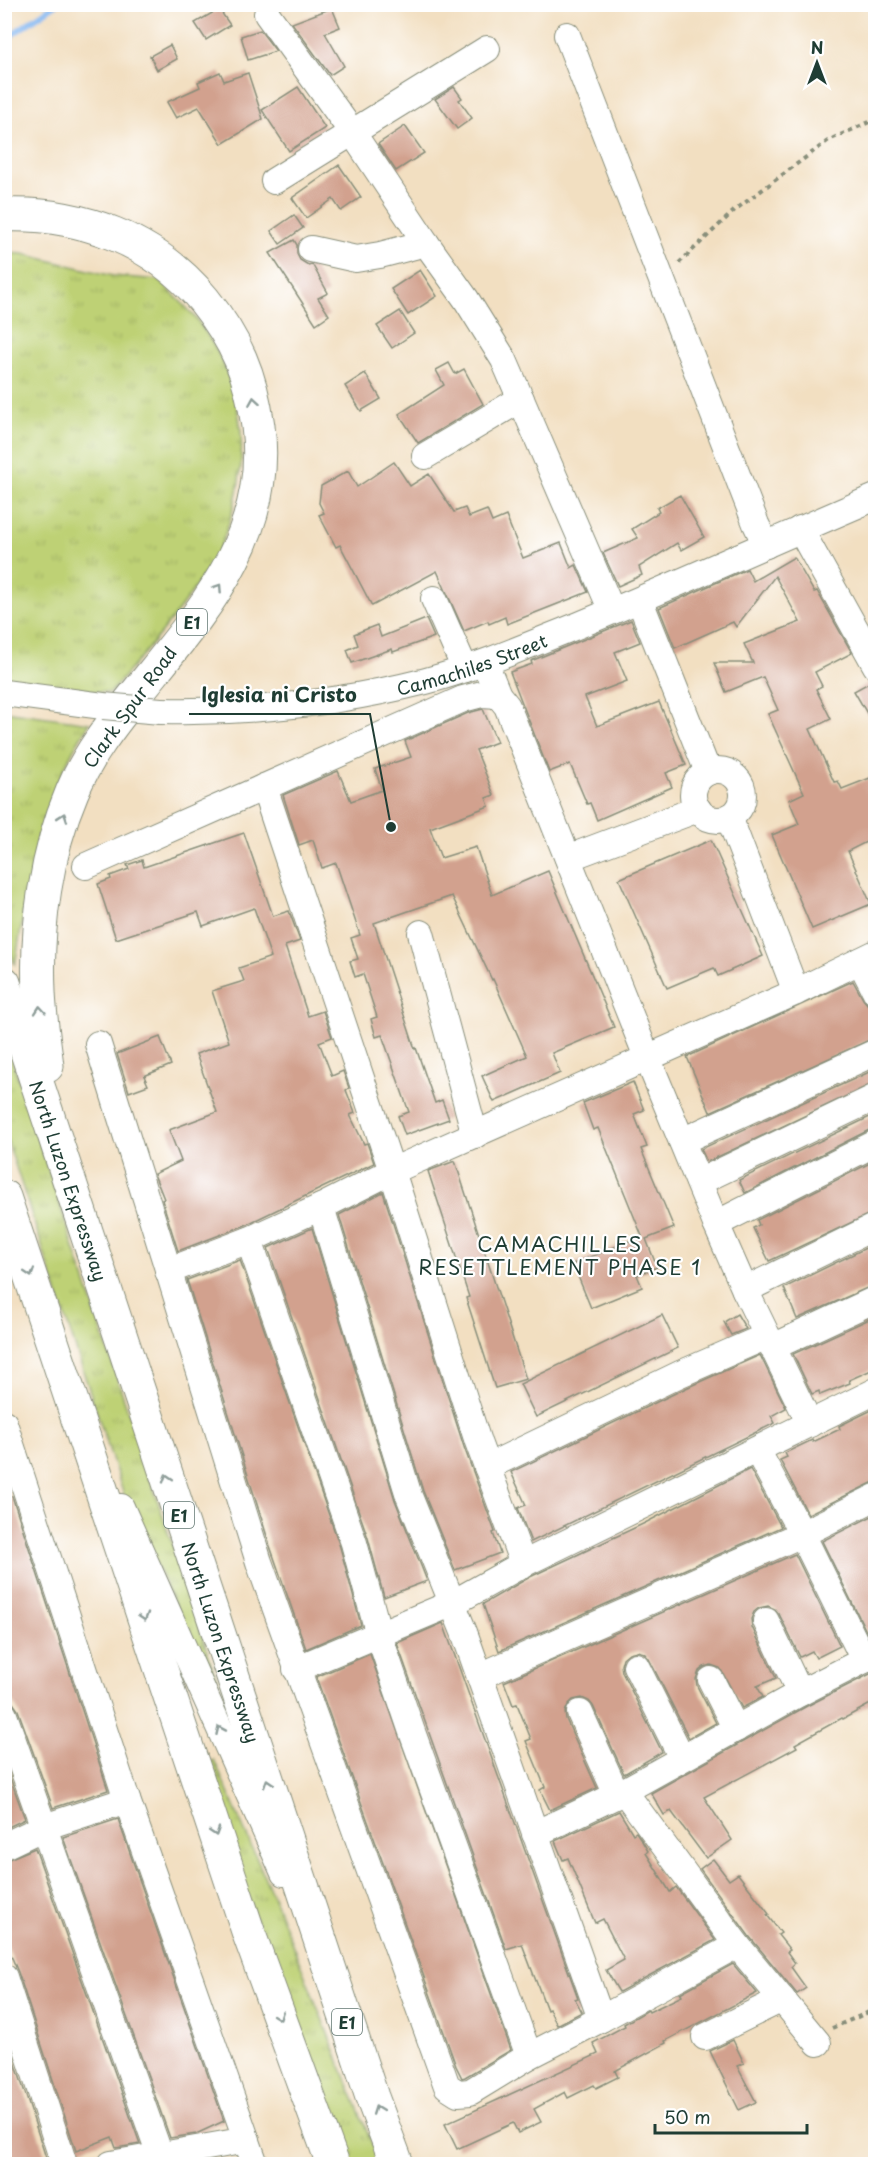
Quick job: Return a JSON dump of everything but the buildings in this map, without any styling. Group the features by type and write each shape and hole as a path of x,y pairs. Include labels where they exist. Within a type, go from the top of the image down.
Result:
{"highway":[{"name":"Clark Spur Road","path":"4,215 38,215 85,223 126,238 159,258 200,295 223,327 240,357 252,391 259,436 258,473 251,517 236,556 211,598 111,725 93,752 71,793 57,836 44,904 39,963 42,1025 58,1151"},
{"path":"4,233 71,237 159,258"},
{"name":"North Luzon Expressway","path":"4,983 338,1994 397,2164"},
{"path":"4,1197 249,1934 333,2164"}],"street":[{"path":"267,14 352,132 466,299 504,360 612,612"},
{"path":"567,34 766,545"},
{"path":"274,181 487,49"},
{"path":"311,249 356,259 426,243"},
{"path":"425,456 521,399"},
{"name":"Camachiles Street","path":"4,693 103,706 161,711 215,712 321,702 426,681 475,666 640,601 876,497"},
{"path":"800,529 876,666"},
{"path":"434,599 475,666 507,706 716,1224 745,1290 810,1424"},
{"path":"640,601 708,772"},
{"path":"86,866 463,699 482,694 498,695"},
{"path":"725,771 739,780 742,788 741,805 729,817 712,819 698,809 695,803 694,788 697,781 708,772 725,771"},
{"path":"264,787 392,1171 487,1467 523,1564"},
{"path":"568,858 698,809"},
{"path":"729,817 796,992"},
{"path":"421,933 475,1136"},
{"path":"168,1271 249,1240 392,1171 796,992 868,957 876,992"},
{"path":"98,1044 259,1562 447,2086 458,2093 470,2092 529,2056 738,1945"},
{"path":"682,1141 876,1052"},
{"path":"699,1182 876,1097"},
{"path":"716,1224 876,1143"},
{"path":"321,1207 406,1488 480,1676 602,2019"},
{"path":"745,1290 876,1226"},
{"path":"249,1240 354,1543 379,1635 418,1751 529,2056"},
{"path":"487,1467 680,1374 770,1342 876,1299"},
{"path":"296,1669 453,1603 523,1564 876,1391"},
{"path":"69,1392 338,1994"},
{"path":"4,1423 127,1800 255,2164"},
{"path":"536,1834 620,1793 800,1693 870,1657 757,1450"},
{"path":"480,1676 802,1534 876,1497"},
{"path":"766,1621 800,1693"},
{"path":"636,1666 682,1758"},
{"path":"711,1680 736,1729"},
{"path":"580,1713 620,1793 814,2040"},
{"path":"4,1715 160,2155"},
{"path":"4,1846 44,1827 127,1800"},
{"path":"4,1977 15,2043 64,2164"},
{"path":"705,2037 782,1999"},
{"path":"111,2164 247,2140"}],"path":[{"path":"662,280 735,210 829,140 876,119"},
{"path":"814,2040 876,2008"}],"green space":[{"path":"5,253 23,254 113,276 159,280 193,315 215,347 228,375 237,404 241,433 241,462 237,492 218,552 178,612 110,693 5,680"},
{"path":"4,711 90,723 73,750 48,808 32,870 15,965 4,931"},
{"path":"4,1036 233,1729 125,1498 5,1134"},
{"path":"214,1760 275,1901 380,2164 341,2164 202,1766"}],"waterway":[{"path":"4,40 56,4"}],"place":[{"name":"Iglesia ni Cristo","path":"391,827"}],"district":[{"name":"CAMACHILLES RESETTLEMENT PHASE 1","path":"560,1256"}]}
